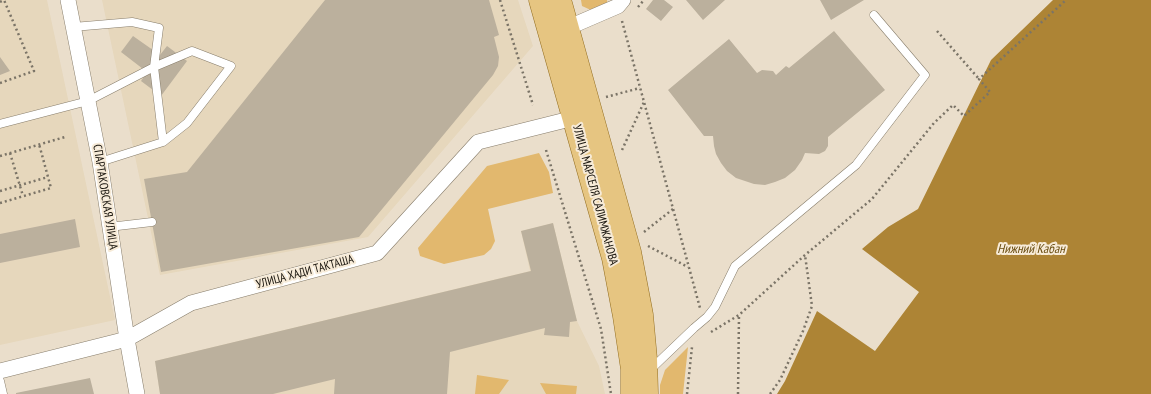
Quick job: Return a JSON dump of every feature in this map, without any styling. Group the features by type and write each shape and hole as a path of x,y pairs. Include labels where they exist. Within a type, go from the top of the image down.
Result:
{"main road":[{"name":"УЛИЦА МАРСЕЛЯ САЛИМЖАНОВА","path":"540,0 613,258 632,369 632,394"},
{"path":"560,0 630,252 642,315 647,384"}],"street":[{"name":"СПАРТАКОВСКАЯ УЛИЦА","path":"68,0 100,162 127,340 137,394"},
{"path":"567,28 621,3"},
{"name":"УЛИЦА ХАДИ ТАКТАША","path":"0,371 127,340 192,303 377,253 478,142 574,118"}],"lane":[{"path":"647,384 694,328 704,320 715,307 735,266 856,165 925,75 874,15"},
{"path":"73,27 132,22 159,28 154,67 163,142"},
{"path":"0,124 88,101 154,67 192,51 232,66 187,123 163,142 100,162"},
{"path":"110,226 152,222"},
{"path":"0,381 3,394"}],"path":[{"path":"0,2 4,0 34,71 0,83"},
{"path":"500,0 532,105"},
{"path":"979,80 1066,0"},
{"path":"621,3 640,88 704,320"},
{"path":"711,332 739,315 805,255 872,199 934,123 953,105 964,116 990,92 938,31"},
{"path":"602,98 640,88"},
{"path":"622,151 644,102"},
{"path":"0,156 65,137"},
{"path":"0,203 51,188 39,144"},
{"path":"546,150 601,329 611,394"},
{"path":"10,153 23,196"},
{"path":"0,191 48,177"},
{"path":"640,235 673,209"},
{"path":"642,243 689,267"},
{"path":"770,394 780,380 803,331 812,306 805,255"},
{"path":"738,394 739,315"},
{"path":"687,394 694,328"}],"shaded area":[{"path":"0,0 47,0 115,320 0,345"},
{"path":"102,0 518,0 533,46 368,237 160,275"},
{"path":"581,0 607,0 608,6 593,11 582,6"},
{"path":"539,153 549,172 553,193 488,209 495,241 491,249 484,255 444,264 420,256 418,248 487,166"},
{"path":"553,223 577,321 599,366 605,394 160,394 155,361 530,271 521,231"},
{"path":"688,347 683,394 660,394 660,385 665,370"},
{"path":"477,375 509,380 499,394 475,394"},
{"path":"540,383 577,386 576,394 546,394"}],"water":[{"name":"Нижний Кабан","path":"1053,0 1151,0 1151,394 777,394 785,381 817,311 875,351 919,292 862,249 888,227 918,209 991,60"}],"building":[{"path":"325,0 489,0 499,35 494,37 499,57 498,66 493,75 359,237 161,272 144,179 187,172"},
{"path":"653,0 664,0 673,7 661,21 646,9"},
{"path":"686,0 725,0 703,20"},
{"path":"820,0 864,0 831,20"},
{"path":"834,31 885,90 828,137 828,146 825,151 819,154 805,153 795,170 785,178 765,185 754,184 736,178 727,171 716,154 713,136 704,136 668,90 729,39 757,73 762,70 773,71 776,75 786,66 789,68"},
{"path":"133,36 160,55 167,46 187,61 161,96 141,81 147,72 121,52"},
{"path":"0,57 10,71 0,75"},
{"path":"75,219 80,247 0,263 0,234"},
{"path":"553,223 577,321 570,322 569,337 544,335 545,328 450,352 447,394 334,394 335,379 273,394 160,394 155,361 531,271 521,231"},
{"path":"90,378 94,394 16,394 16,393"}]}
